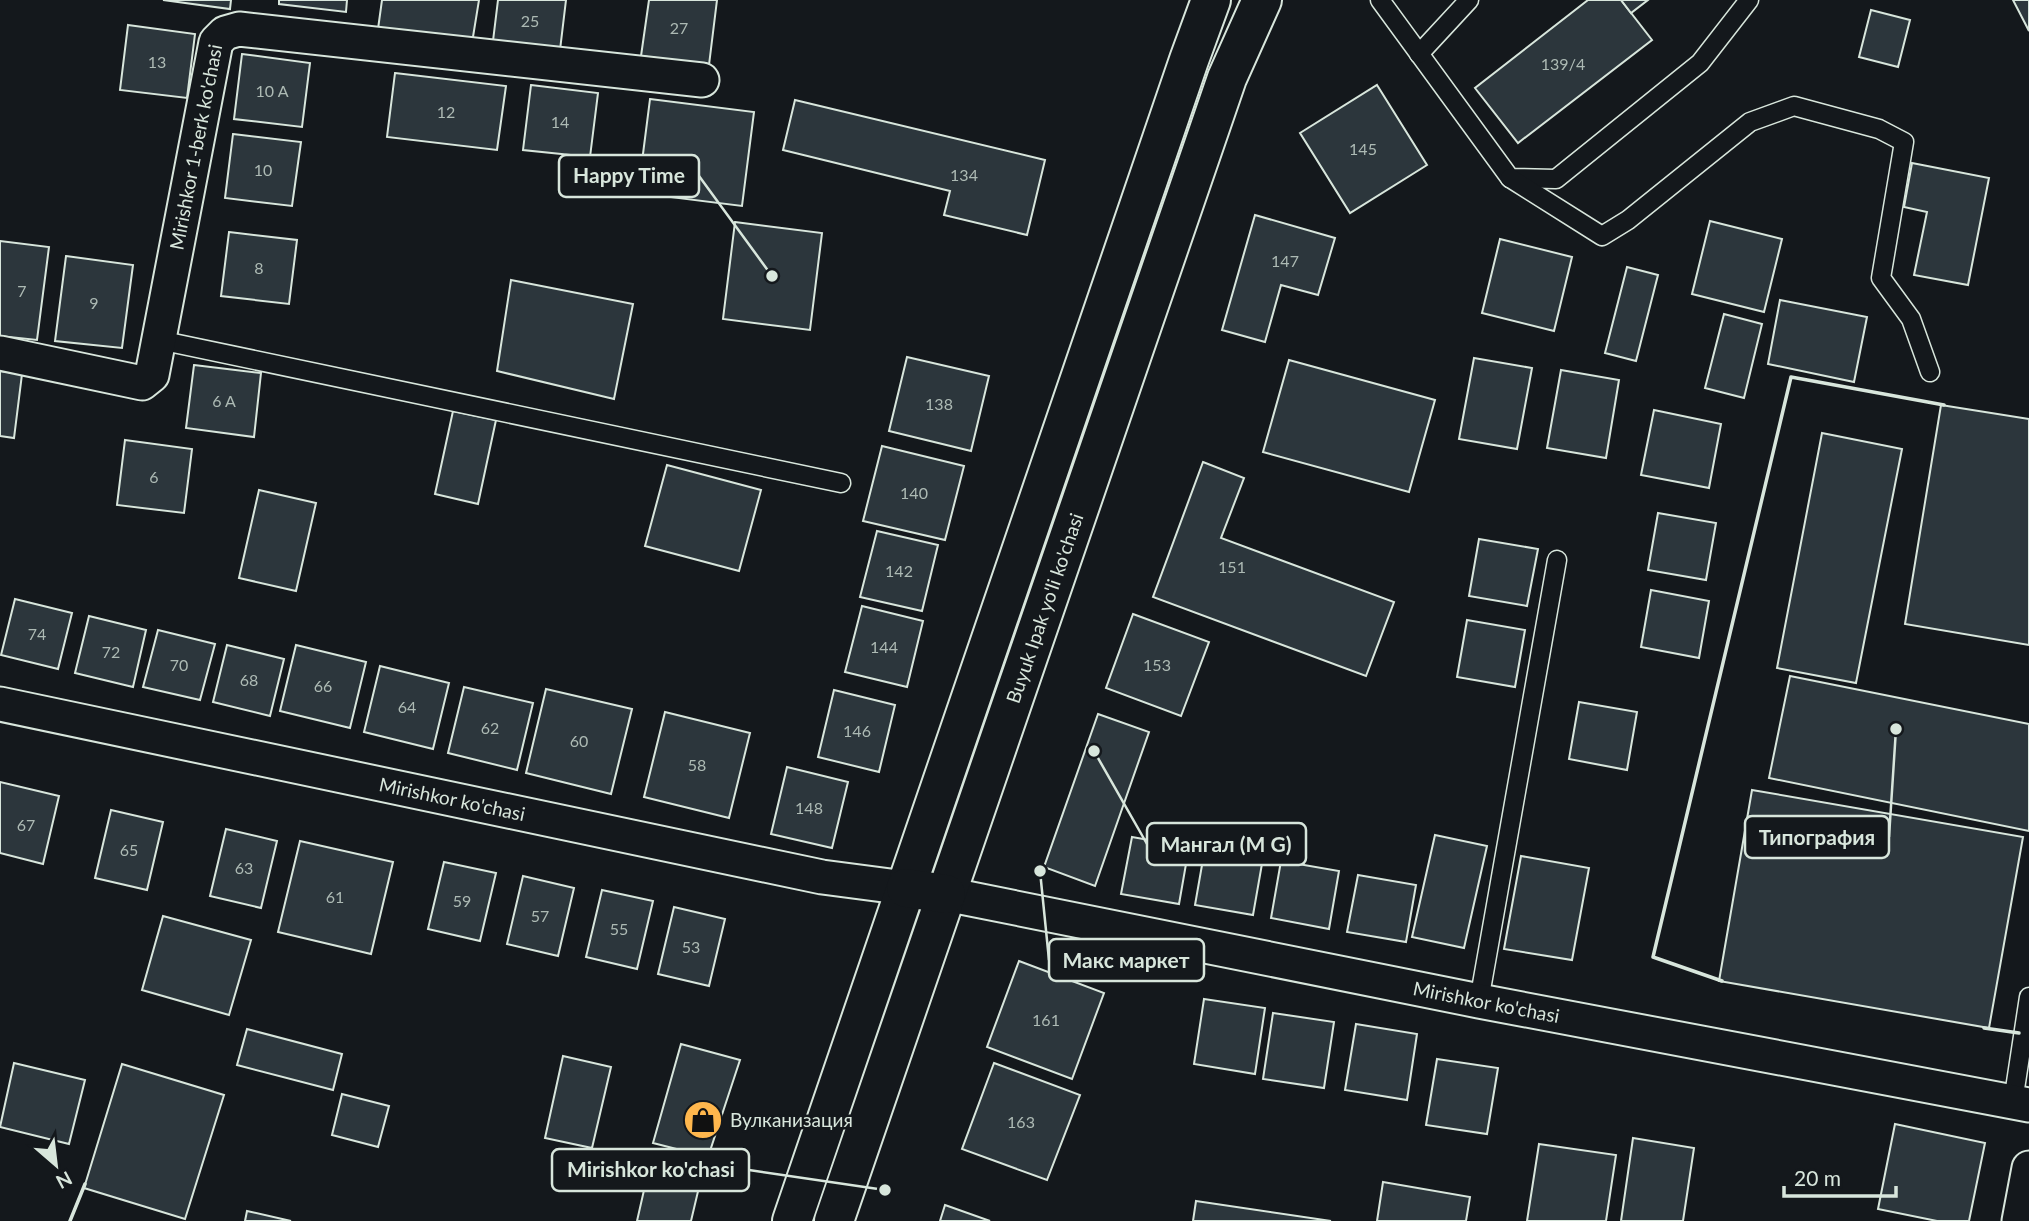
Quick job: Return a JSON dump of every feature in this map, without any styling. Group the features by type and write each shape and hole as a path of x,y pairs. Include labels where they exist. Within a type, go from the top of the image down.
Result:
{"main road":[{"path":"792,1221 1211,0"},
{"name":"Buyuk Ipak yo'li ko'chasi","path":"834,1221 1227,78 1262,0"},
{"path":"906,888 946,894"}],"street":[{"name":"Mirishkor 1-berk ko'chasi","path":"0,353 142,383 152,375 216,41 225,33 239,29 702,80"},
{"name":"Mirishkor ko'chasi","path":"0,704 822,877 906,888"},
{"name":"Mirishkor ko'chasi","path":"946,894 1479,1001 2021,1104"},
{"path":"2019,1221 2029,1168"}],"lane":[{"path":"1380,0 1510,178 1602,236 1628,220 1750,122 1794,106 1878,129 1904,142 1881,278 1911,319 1930,372"},
{"path":"1419,54 1469,0"},
{"path":"1510,178 1556,179 1700,63 1749,0"},
{"path":"159,340 841,483"},
{"path":"1479,1001 1557,560"},
{"path":"2021,1104 2029,998"}],"building":[{"path":"163,0 231,0 230,9"},
{"path":"279,0 347,0 346,12 279,4"},
{"path":"382,0 479,0 472,43 378,29"},
{"path":"498,0 566,0 560,50 493,41"},
{"path":"649,0 717,0 709,65 641,56"},
{"path":"1588,0 1621,0 1652,40 1518,143 1475,88"},
{"path":"1621,0 1648,0 1631,13"},
{"path":"2013,0 2029,0 2029,31"},
{"path":"1871,10 1910,20 1898,67 1859,57"},
{"path":"128,25 195,34 187,98 120,90"},
{"path":"242,54 310,63 302,127 234,119"},
{"path":"395,73 506,86 497,150 387,137"},
{"path":"531,85 598,93 590,157 523,150"},
{"path":"1377,85 1427,165 1350,213 1300,133"},
{"path":"650,99 754,112 742,206 638,193"},
{"path":"795,100 1045,160 1027,235 944,215 950,191 783,150"},
{"path":"233,134 301,142 292,206 225,198"},
{"path":"1912,163 1989,178 1968,285 1914,275 1927,212 1904,207"},
{"path":"1255,215 1335,238 1318,295 1281,285 1265,342 1222,330"},
{"path":"1710,221 1782,239 1764,312 1692,294"},
{"path":"735,222 822,233 810,330 723,319"},
{"path":"229,232 297,240 289,304 221,296"},
{"path":"1500,239 1572,257 1554,331 1482,313"},
{"path":"0,241 49,247 37,340 0,336"},
{"path":"66,256 133,265 122,348 55,341"},
{"path":"1627,267 1658,275 1636,361 1605,353"},
{"path":"511,280 633,304 614,399 497,371"},
{"path":"1780,300 1867,317 1854,382 1768,364"},
{"path":"1724,314 1762,324 1744,398 1705,388"},
{"path":"907,357 989,376 971,451 889,431"},
{"path":"1474,358 1532,368 1517,449 1459,439"},
{"path":"1289,360 1435,400 1409,492 1263,452"},
{"path":"194,365 261,373 254,437 186,428"},
{"path":"1561,370 1619,380 1606,458 1547,448"},
{"path":"0,371 22,374 14,438 0,436"},
{"path":"1941,405 2029,419 2029,645 1905,624"},
{"path":"1654,410 1721,424 1709,488 1641,475"},
{"path":"453,411 496,420 478,504 435,494"},
{"path":"1822,433 1902,449 1856,683 1777,668"},
{"path":"125,440 192,449 184,513 117,505"},
{"path":"882,446 964,466 945,540 863,521"},
{"path":"1203,462 1244,478 1221,538 1394,602 1366,676 1153,597"},
{"path":"667,465 761,490 739,571 645,546"},
{"path":"259,490 316,503 296,591 239,578"},
{"path":"1658,513 1716,523 1706,580 1648,570"},
{"path":"877,531 938,545 922,611 860,597"},
{"path":"1479,539 1538,549 1527,606 1469,596"},
{"path":"1651,590 1709,601 1699,658 1641,647"},
{"path":"15,599 72,613 58,669 1,655"},
{"path":"862,606 923,621 907,687 845,672"},
{"path":"1133,614 1209,642 1181,716 1106,688"},
{"path":"89,616 146,630 133,687 75,673"},
{"path":"1467,620 1525,630 1515,687 1457,677"},
{"path":"158,630 215,644 200,700 143,687"},
{"path":"227,645 284,659 270,716 213,702"},
{"path":"296,645 366,662 350,728 280,711"},
{"path":"380,666 449,683 433,749 364,732"},
{"path":"1790,676 2029,724 2029,831 1769,778"},
{"path":"464,687 533,703 517,770 448,753"},
{"path":"546,689 632,709 611,794 526,773"},
{"path":"834,690 895,705 879,772 818,757"},
{"path":"1579,702 1637,712 1627,770 1569,759"},
{"path":"665,712 750,733 729,818 644,797"},
{"path":"1098,714 1149,732 1095,886 1044,867"},
{"path":"787,767 848,782 832,848 771,834"},
{"path":"0,782 59,796 43,864 0,853"},
{"path":"1752,790 2023,837 1989,1028 1719,981"},
{"path":"111,810 163,822 147,890 95,878"},
{"path":"226,829 277,841 261,908 210,896"},
{"path":"1435,835 1487,846 1464,948 1412,937"},
{"path":"1132,837 1189,847 1179,904 1121,894"},
{"path":"300,841 393,862 371,954 278,932"},
{"path":"1205,848 1263,858 1253,915 1195,905"},
{"path":"1521,856 1589,868 1572,960 1504,949"},
{"path":"1281,861 1339,871 1329,929 1271,918"},
{"path":"444,862 496,873 480,941 428,929"},
{"path":"1358,875 1416,885 1406,942 1347,932"},
{"path":"523,876 574,888 558,956 507,944"},
{"path":"602,890 653,901 637,969 586,957"},
{"path":"674,907 725,919 709,986 658,974"},
{"path":"163,916 251,940 229,1015 142,990"},
{"path":"1019,961 1104,993 1072,1079 987,1047"},
{"path":"1204,999 1265,1008 1255,1074 1194,1064"},
{"path":"1273,1013 1334,1022 1324,1088 1263,1079"},
{"path":"1356,1024 1417,1034 1407,1100 1345,1090"},
{"path":"247,1029 342,1054 333,1090 237,1065"},
{"path":"681,1044 740,1060 708,1157 653,1143"},
{"path":"563,1056 611,1067 592,1148 545,1138"},
{"path":"1437,1059 1498,1068 1487,1134 1426,1125"},
{"path":"14,1063 85,1080 69,1144 0,1127"},
{"path":"994,1063 1080,1095 1047,1180 962,1149"},
{"path":"122,1064 224,1095 185,1219 84,1188"},
{"path":"342,1094 389,1106 378,1147 332,1135"},
{"path":"1895,1124 1985,1143 1969,1221 1937,1221 1878,1209"},
{"path":"1633,1138 1694,1148 1683,1221 1621,1221"},
{"path":"1539,1144 1616,1155 1606,1221 1527,1221"},
{"path":"652,1155 704,1166 691,1221 637,1221"},
{"path":"1383,1182 1470,1197 1466,1221 1377,1221"},
{"path":"1196,1201 1331,1221 1193,1221"},
{"path":"945,1205 990,1221 940,1221"},
{"path":"247,1211 291,1221 245,1221"}],"wall":[{"path":"1722,981 1653,957 1791,377 1944,405"},
{"path":"1984,1028 2019,1033"},
{"path":"70,1221 85,1184"}],"place":[{"name":"Happy Time","path":"772,276"},
{"name":"Типография","path":"1896,729"},
{"name":"Мангал (M G)","path":"1094,751"},
{"name":"Макс маркет","path":"1040,871"},
{"name":"Вулканизация","path":"703,1120"},
{"name":"Mirishkor ko'chasi","path":"885,1190"}]}
